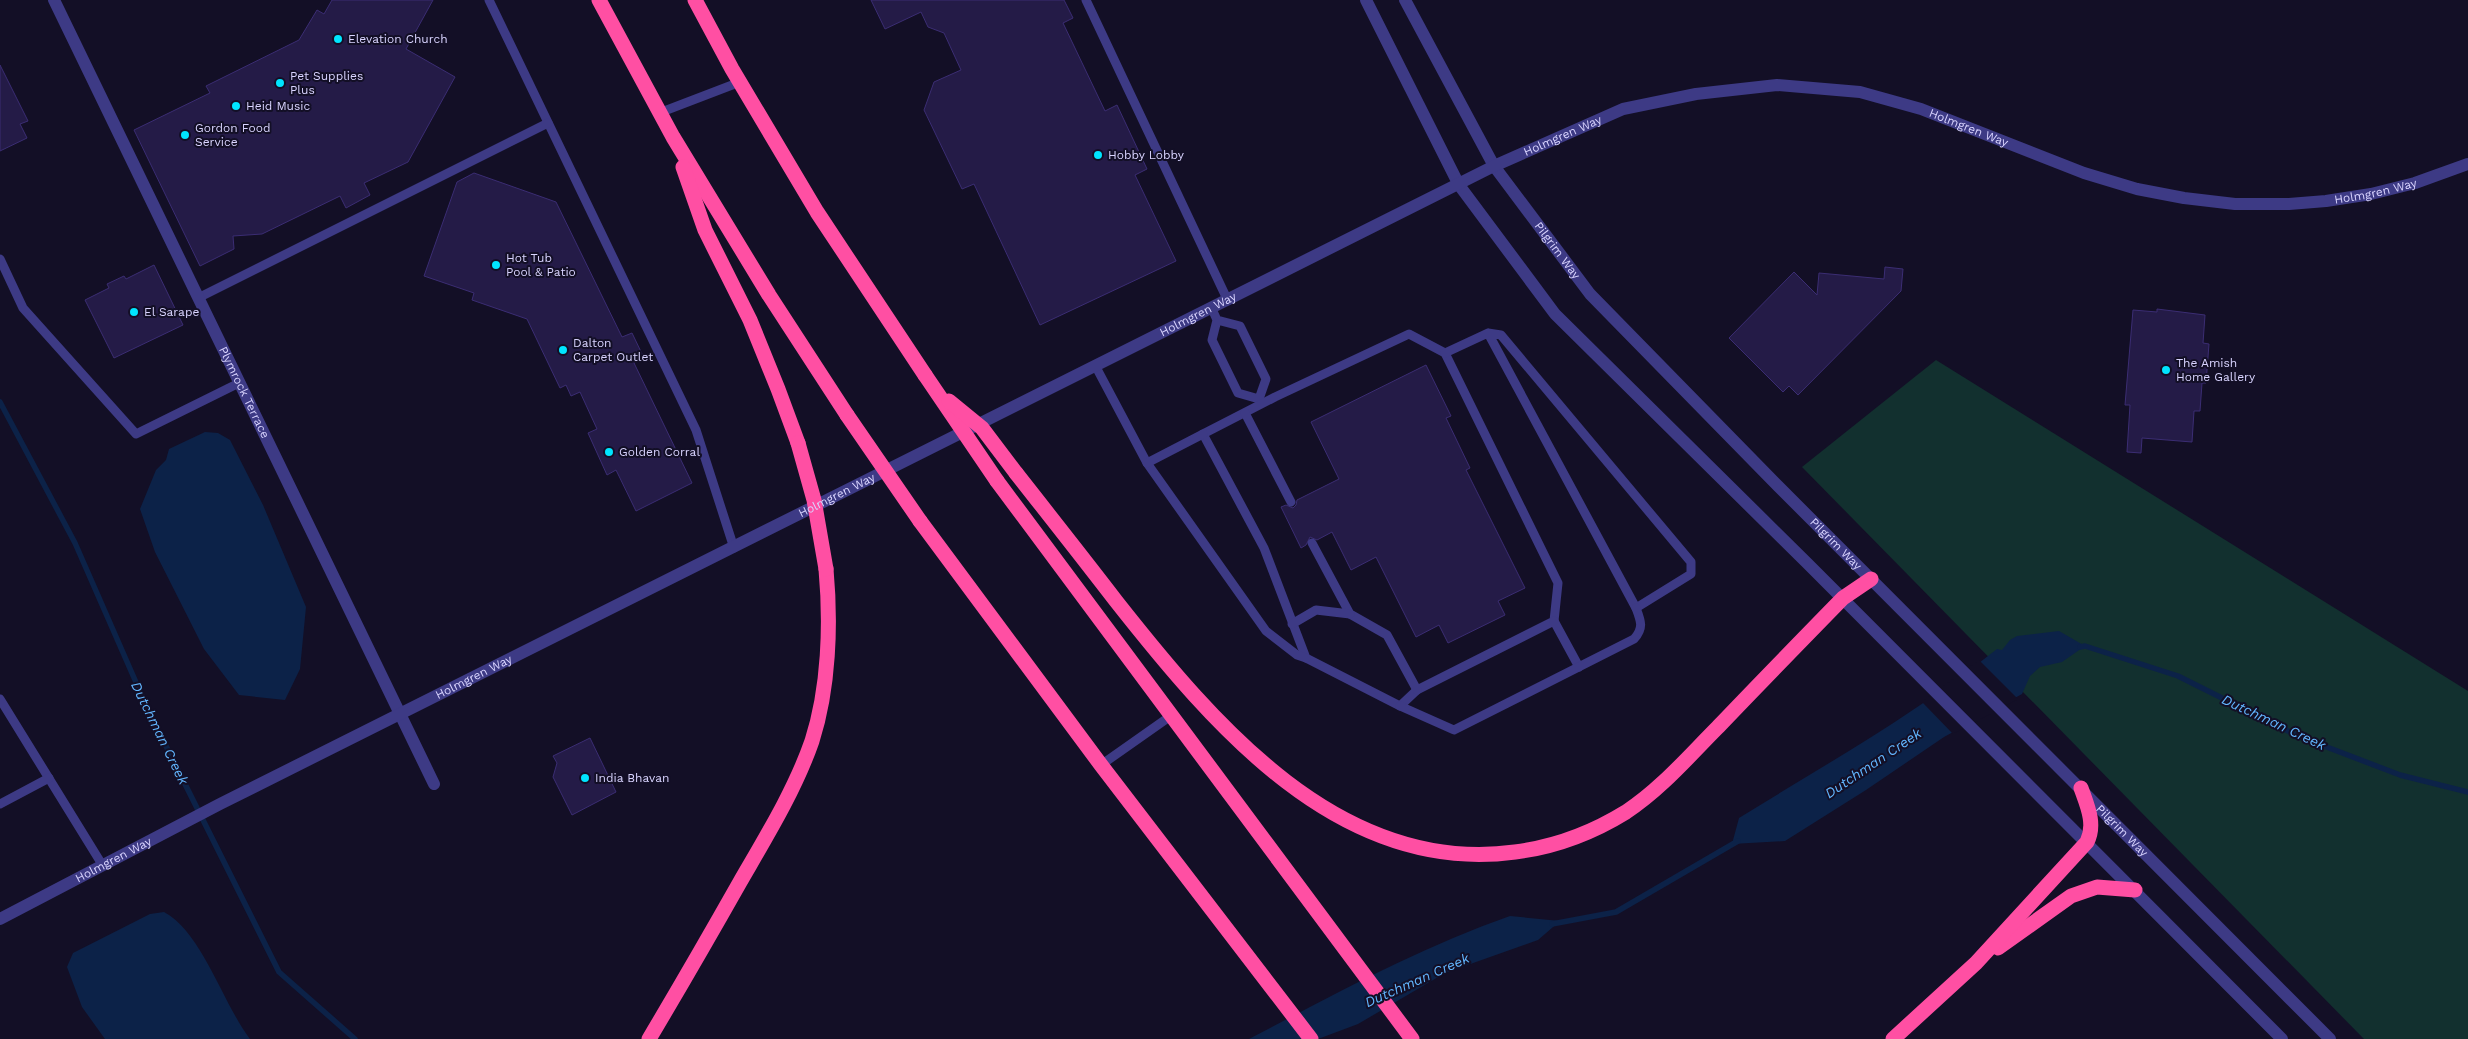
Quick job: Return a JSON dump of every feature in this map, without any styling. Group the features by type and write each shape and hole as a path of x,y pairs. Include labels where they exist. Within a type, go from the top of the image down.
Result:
{"highway":[{"path":"599,0 672,137 769,295 847,415 920,521 1101,765 1311,1039"},
{"path":"695,0 740,82 817,212 997,481 1412,1039"},
{"path":"649,1039 767,837 798,774 812,740 827,654 830,608 826,569 814,500 798,443 750,320 705,230 672,137"},
{"path":"935,390 982,428 1172,672 1223,727 1279,776 1328,810 1408,846 1438,852 1484,856 1534,849 1580,836 1625,812 1663,783 1843,598 1871,579"},
{"path":"1893,1039 1976,963 2087,842 2091,834 2090,814 2081,788"},
{"path":"1976,963 2071,896 2097,887 2135,890"}],"street":[{"name":"Plymrock Terrace","path":"54,0 434,784"},
{"path":"1366,0 1459,185 1555,314 1843,598 2282,1039"},
{"name":"Pilgrim Way","path":"1405,0 1494,166 1590,294 2330,1039"},
{"name":"Holmgren Way","path":"0,919 220,804 1096,367 1215,314 1228,301 1494,166 1623,109 1696,94 1777,85 1860,92 1921,109 2084,173 2136,189 2184,198 2235,204 2289,204 2326,201 2371,194 2415,183 2468,164"}],"lane":[{"path":"488,0 696,430 734,548"},
{"path":"1086,0 1228,301"},
{"path":"660,114 740,82"},
{"path":"198,298 548,122"},
{"path":"0,258 23,308 136,434 239,383"},
{"path":"1215,314 1240,326 1266,379 1259,399 1238,393 1212,340 1215,314"},
{"path":"1096,367 1147,463 1266,631 1297,655 1400,706 1454,730 1634,640 1641,632 1642,623 1636,608 1488,333"},
{"path":"1446,353 1488,333 1501,335 1692,562 1691,574 1636,608"},
{"path":"1147,463 1245,412 1409,334 1446,353 1558,583 1554,621 1579,667"},
{"path":"1245,412 1291,502"},
{"path":"1203,434 1264,548 1306,658"},
{"path":"1312,543 1350,614"},
{"path":"1292,624 1316,610 1350,614 1387,635 1417,690"},
{"path":"1400,706 1417,690 1554,621"},
{"path":"0,699 103,866"},
{"path":"1101,765 1172,715"},
{"path":"0,804 49,778"}],"green space":[{"path":"1936,360 2468,691 2468,1039 2364,1039 1802,467"}],"water":[{"path":"205,432 218,433 230,440 263,505 306,607 300,669 285,700 239,695 204,649 155,552 140,509 156,470 166,460 169,449"},
{"path":"2059,631 2085,646 2062,662 2040,667 2030,676 2022,694 1944,737 1866,790 1785,841 1732,844 1739,818 1903,717 1997,649 2002,650 2010,640 2017,636"},
{"path":"164,912 190,935 250,1039 105,1039 82,1007 67,967 73,953 150,914"},
{"path":"1510,916 1560,921 1538,940 1445,973 1358,1024 1318,1039 1249,1039 1410,957"}],"pier":[{"path":"1979,660 2018,699 1953,734 1922,702"}],"building":[{"path":"332,0 433,0 406,49 455,77 408,162 364,183 370,195 346,208 340,196 262,234 233,236 234,249 200,266 134,130 210,93 206,86 299,40 317,10 324,14"},
{"path":"871,0 1064,0 1073,18 1063,23 1105,111 1117,105 1147,169 1135,175 1176,261 1040,325 974,184 962,189 924,110 934,82 961,70 944,33 928,27 921,12 885,29"},
{"path":"0,65 28,121 20,124 27,138 0,151"},
{"path":"474,173 556,202 622,337 632,333 644,358 634,363 692,483 636,511 616,470 607,475 588,433 597,429 580,392 571,396 566,385 560,388 527,319 472,300 474,293 424,276 457,182"},
{"path":"154,265 183,325 114,358 85,300 109,288 107,284 124,276 126,279"},
{"path":"1885,267 1903,269 1901,291 1798,395 1789,386 1783,392 1729,338 1794,272 1817,295 1819,273 1884,279"},
{"path":"2157,309 2205,315 2203,343 2209,344 2206,383 2202,383 2200,411 2194,411 2192,442 2142,438 2141,453 2127,452 2130,405 2125,405 2133,310 2157,312"},
{"path":"1426,365 1451,416 1446,418 1470,468 1466,470 1525,588 1498,601 1505,615 1448,643 1439,625 1416,637 1376,557 1351,570 1332,532 1317,540 1310,537 1306,545 1301,548 1281,507 1286,505 1293,508 1297,500 1339,479 1311,422"},
{"path":"590,738 616,792 572,815 553,777 557,763 553,756"}],"waterway":[{"name":"Dutchman Creek","path":"0,402 75,543 149,712 279,972 355,1039"},
{"name":"Dutchman Creek","path":"2080,647 2085,646 2178,676 2298,736 2400,775 2468,792"},
{"name":"Dutchman Creek","path":"1552,924 1616,912 1738,841"}],"place":[{"name":"Elevation Church","path":"338,39"},
{"name":"Pet Supplies Plus","path":"280,83"},
{"name":"Heid Music","path":"236,106"},
{"name":"Gordon Food Service","path":"185,135"},
{"name":"Hobby Lobby","path":"1098,155"},
{"name":"Hot Tub Pool & Patio","path":"496,265"},
{"name":"El Sarape","path":"134,312"},
{"name":"Dalton Carpet Outlet","path":"563,350"},
{"name":"The Amish Home Gallery","path":"2166,370"},
{"name":"Golden Corral","path":"609,452"},
{"name":"India Bhavan","path":"585,778"}]}
